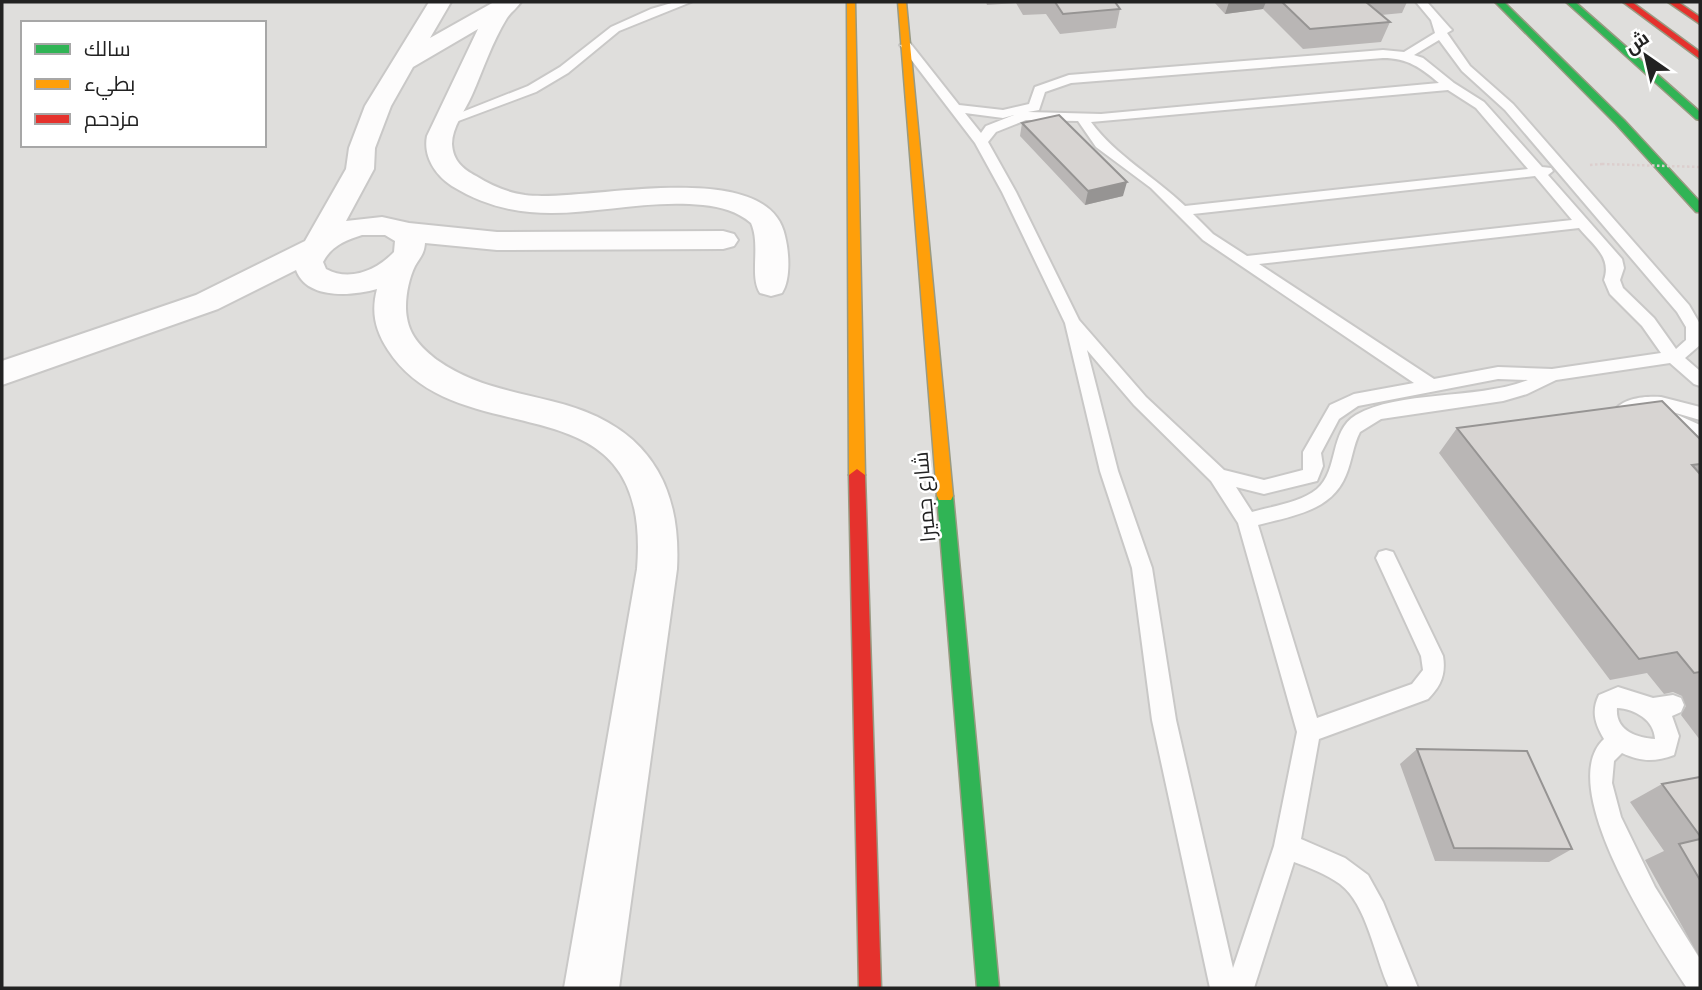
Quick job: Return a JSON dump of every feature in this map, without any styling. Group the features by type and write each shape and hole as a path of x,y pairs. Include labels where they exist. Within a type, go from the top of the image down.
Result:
{"main road":[{"path":"850,2 857,454 870,988"},
{"name":"شارع جميرا","path":"902,2 988,988"},
{"path":"1499,2 1620,122 1700,209"},
{"path":"1570,2 1700,117"},
{"path":"1672,2 1700,21"},
{"path":"1632,6 1700,56"},
{"path":"1632,6 1700,70"}],"street":[{"path":"440,2 401,65 369,127 362,148 360,169 308,262 309,269 320,280 365,301 390,322 409,354 445,381 494,401 548,412 594,429 630,457 653,496 661,543 592,988"},
{"path":"401,65 508,3"},
{"path":"508,3 493,23 442,130 440,151 449,171 471,187 502,199 564,205 709,197 730,199 761,215 770,232 771,286"},
{"path":"360,169 375,198 411,246 392,293 390,322"},
{"path":"2,373 207,302 317,247 337,234 362,226 498,241 723,240"},
{"path":"207,302 332,284 363,283 402,264 498,241"}],"lane":[{"path":"448,120 532,89 564,70 615,29 655,11 686,2"},
{"path":"1218,476 1264,487 1310,476 1314,466 1312,452 1320,444 1329,417 1336,408 1376,395 1497,373 1552,375 1673,357 1682,353 1693,342 1694,327 1690,318 1509,107 1493,79 1436,21 1422,2"},
{"path":"1436,21 1449,47 1481,85 1509,107"},
{"path":"1406,56 1441,35"},
{"path":"906,45 981,142 1038,248 1072,322 1108,471 1142,568 1164,720 1224,988"},
{"path":"1423,64 1433,54 1449,47"},
{"path":"1039,111 1039,90 1069,79 1383,54 1406,56 1423,64 1487,111 1614,259 1616,268 1612,280 1616,290 1648,322 1673,357 1700,380"},
{"path":"955,108 1003,114 1039,111 1083,119 1450,86"},
{"path":"981,142 991,130 1007,121 1039,111"},
{"path":"1083,119 1101,144 1156,185 1208,237 1430,385"},
{"path":"1182,211 1562,169"},
{"path":"1243,261 1583,223"},
{"path":"1072,322 1139,401 1218,476 1247,521 1308,732 1287,846 1240,988"},
{"path":"1247,521 1322,496 1338,475 1348,436 1358,422 1380,412 1513,392 1552,375"},
{"path":"1700,414 1660,403 1637,404 1615,413 1663,416 1700,432"},
{"path":"1308,732 1407,698 1420,692 1429,683 1434,670 1432,656 1386,558"},
{"path":"1618,697 1662,707 1669,736 1666,747 1654,752 1637,750 1620,740 1608,726 1603,713 1606,702 1618,697"},
{"path":"1620,740 1612,743 1599,761 1601,785 1611,827 1660,921 1700,983"},
{"path":"1287,846 1353,877 1369,903 1397,977 1404,988"}],"path":[{"path":"1602,164 1700,167"}],"shaded area":[{"path":"2,2 1700,2 1700,988 2,988"}],"building":[{"path":"1055,2 1115,2 1120,9 1063,14"},
{"path":"1282,2 1366,2 1390,22 1310,29"},
{"path":"1059,115 1127,182 1088,191 1022,123"},
{"path":"1662,401 1700,439 1700,464 1692,465 1700,474 1700,672 1694,673 1677,652 1639,659 1457,428"},
{"path":"1417,749 1527,751 1572,849 1454,848"},
{"path":"1700,777 1700,836 1662,784"},
{"path":"1700,839 1700,880 1679,844"}],"traffic: fast":[{"path":"1499,2 1620,122 1700,209"},
{"path":"1570,2 1700,117"},
{"path":"945,496 988,988"}],"traffic: slow":[{"path":"851,2 857,475"},
{"path":"902,2 945,496"}],"traffic: jam":[{"path":"1627,2 1700,56"},
{"path":"1672,2 1700,21"},
{"path":"857,475 870,988"}]}
